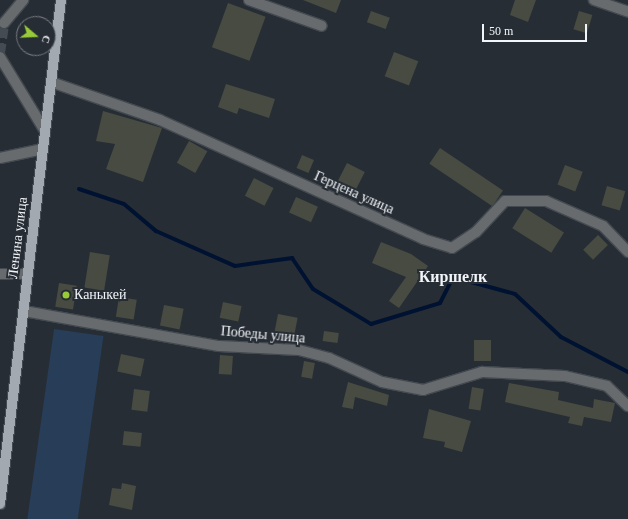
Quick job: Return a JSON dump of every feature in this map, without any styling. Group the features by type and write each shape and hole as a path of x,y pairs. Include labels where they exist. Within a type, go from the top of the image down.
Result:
{"main road":[{"name":"Ленина улица","path":"0,504 61,0"}],"street":[{"path":"4,23 23,0"},
{"path":"249,0 322,26"},
{"path":"594,0 628,12"},
{"path":"0,57 45,131"},
{"name":"Герцена улица","path":"51,82 160,120 423,239 452,248 476,232 505,201 546,201 603,226 628,252"},
{"path":"0,158 43,149"},
{"path":"0,274 28,274"},
{"name":"Победы улица","path":"24,311 219,346 299,350 329,358 382,382 423,390 482,372 565,376 607,386 628,406"}],"shaded area":[{"path":"54,329 104,336 78,519 27,519"}],"building":[{"path":"303,0 341,0 336,13"},
{"path":"515,0 536,0 528,22 510,15"},
{"path":"228,3 266,17 250,61 212,47"},
{"path":"371,11 390,18 386,29 367,22"},
{"path":"579,11 592,15 587,33 573,29"},
{"path":"394,52 418,61 409,86 385,76"},
{"path":"226,84 275,99 269,118 239,108 237,114 218,107"},
{"path":"103,111 162,128 143,182 106,169 115,144 96,141"},
{"path":"189,141 207,151 195,173 177,163"},
{"path":"440,148 503,190 492,206 429,164"},
{"path":"302,155 314,160 308,173 297,168"},
{"path":"347,163 365,172 355,191 337,182"},
{"path":"565,165 583,172 575,191 557,185"},
{"path":"254,178 274,188 265,206 245,196"},
{"path":"607,186 625,191 620,210 601,205"},
{"path":"296,197 318,207 311,222 289,213"},
{"path":"525,208 564,232 551,253 512,228"},
{"path":"598,235 608,245 593,260 583,250"},
{"path":"381,242 411,254 428,266 399,308 389,301 406,277 372,263"},
{"path":"90,252 110,255 104,291 84,288"},
{"path":"59,283 77,286 73,310 55,307"},
{"path":"119,297 137,300 134,320 116,317"},
{"path":"223,302 242,306 238,322 220,318"},
{"path":"164,305 184,309 180,329 160,326"},
{"path":"278,314 298,318 294,338 274,335"},
{"path":"324,331 339,333 337,343 323,341"},
{"path":"474,340 491,340 491,361 474,361"},
{"path":"121,354 144,359 141,377 117,372"},
{"path":"220,355 233,356 232,375 219,374"},
{"path":"304,361 315,363 312,379 301,377"},
{"path":"348,382 389,395 387,406 355,397 353,409 342,407"},
{"path":"509,383 559,392 558,400 593,408 594,399 615,403 611,422 584,417 582,426 568,423 570,417 505,402"},
{"path":"472,387 484,389 480,411 469,409"},
{"path":"134,389 150,391 147,412 131,410"},
{"path":"429,409 471,421 462,452 444,447 445,442 423,438"},
{"path":"124,431 142,433 140,447 123,445"},
{"path":"122,483 136,486 132,510 109,505 112,488 121,489"}],"waterway":[{"path":"79,189 124,204 156,231 235,266 292,258 313,289 371,324 440,303 453,277 515,294 561,337 628,372"}],"tunnel":[{"path":"0,53 4,23"}],"place":[{"name":"Каныкей","path":"66,295"}],"district":[{"name":"Киршелк","path":"453,277"}]}
